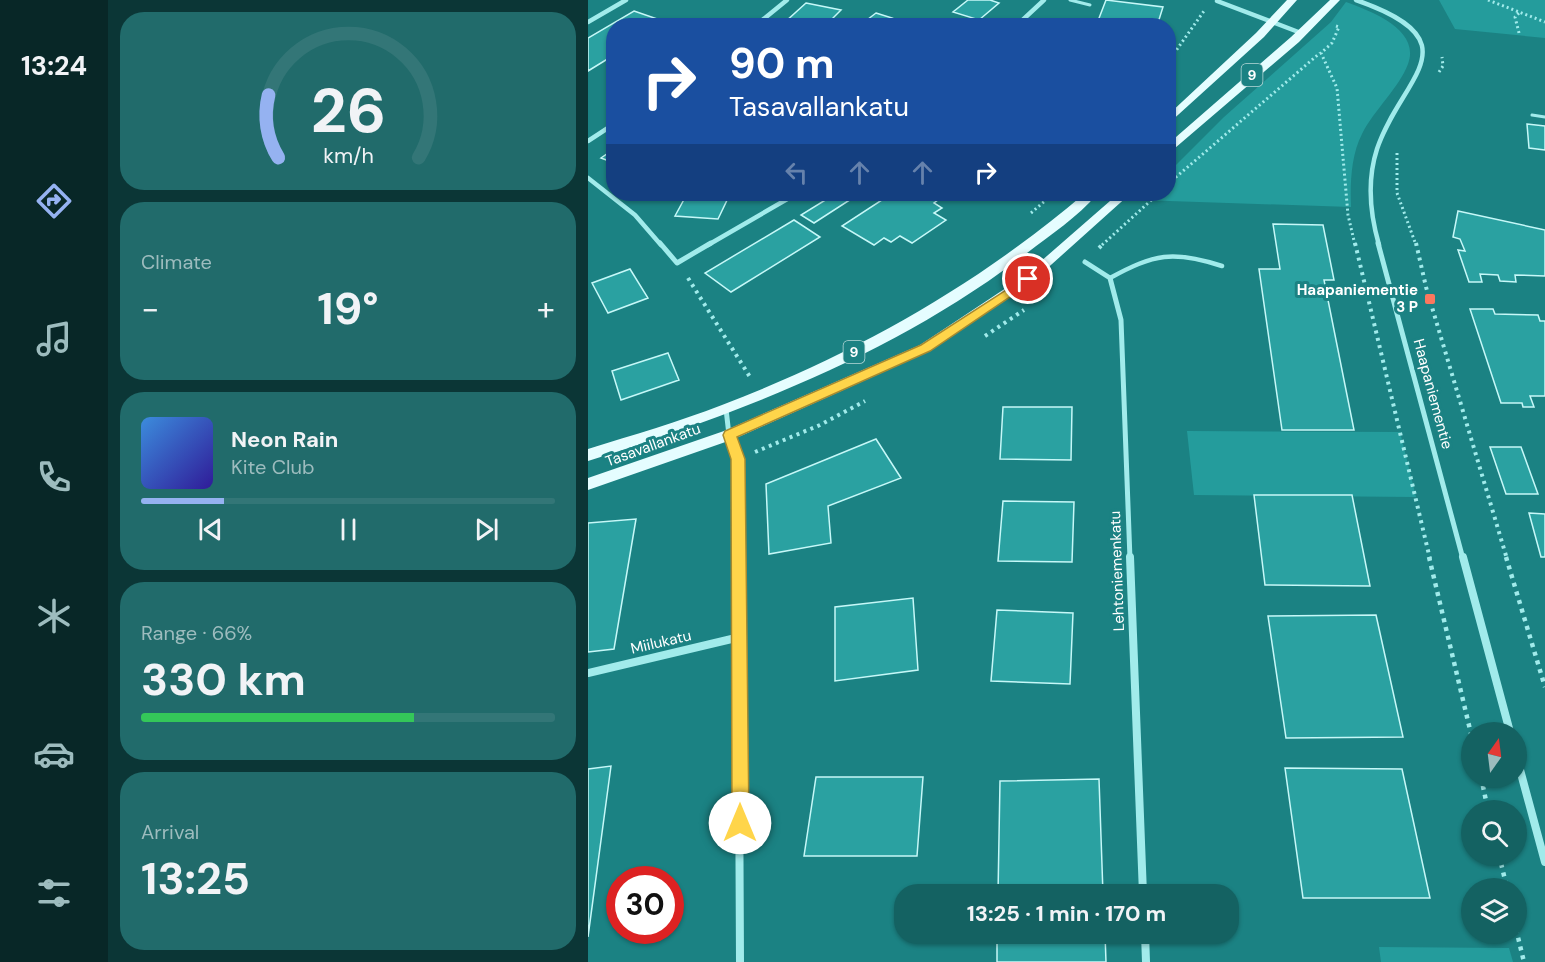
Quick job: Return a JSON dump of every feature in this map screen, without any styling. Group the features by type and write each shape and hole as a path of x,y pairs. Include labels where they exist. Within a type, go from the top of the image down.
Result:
{"main road":[{"name":"9","path":"1176,113 1292,0"},
{"name":"9","path":"1176,143 1206,114 1302,33 1335,0"},
{"name":"Tasavallankatu","path":"588,455 726,410 831,365 949,300 1057,225 1083,201"},
{"name":"Tasavallankatu","path":"588,484 729,435 925,348 1028,279 1116,201"}],"street":[{"path":"588,22 626,0"},
{"path":"765,18 787,0"},
{"path":"1025,18 1044,0"},
{"name":"Haapaniementie","path":"1356,0 1388,12 1404,23 1418,35 1424,51 1422,67 1381,139 1370,177 1373,224 1507,722"},
{"path":"1217,1 1302,33"},
{"path":"588,141 606,129"},
{"path":"588,178 606,192"},
{"path":"617,201 635,215 677,263 784,201"},
{"path":"1085,262 1110,278"},
{"name":"Lehtoniemenkatu","path":"1110,278 1121,320 1143,884"},
{"path":"726,410 729,435 738,459 740,962"},
{"name":"Miilukatu","path":"588,673 740,637"},
{"path":"1525,788 1545,862"},
{"path":"1145,944 1146,962"}],"lane":[{"path":"1070,0 1090,5"},
{"path":"1532,115 1545,117"},
{"path":"1110,278 1149,256 1188,254 1222,266"}],"path":[{"path":"1488,0 1545,22"},
{"path":"1176,51 1207,8 1217,1"},
{"path":"1519,33 1515,17 1520,12"},
{"path":"1176,177 1332,43 1339,27 1316,20"},
{"path":"1320,53 1337,88 1348,215 1468,722"},
{"path":"1437,76 1443,66 1442,56"},
{"path":"1397,147 1397,194 1413,230 1426,287 1545,687"},
{"path":"1028,216 1045,201"},
{"path":"677,263 750,376"},
{"path":"739,381 759,372"},
{"path":"1520,944 1524,962"}],"shaded area":[{"path":"1439,0 1545,0 1545,38 1455,29"},
{"path":"1346,2 1391,23 1407,41 1410,52 1404,73 1367,125 1358,142 1352,170 1351,207 1170,201 1176,201 1176,165 1224,117 1331,22"},
{"path":"1187,431 1400,432 1416,497 1194,495"},
{"path":"1379,947 1509,948 1513,962 1381,962"}],"building":[{"path":"968,0 990,0 999,3 981,18 972,18 953,12"},
{"path":"1106,0 1163,7 1160,18 1099,18"},
{"path":"806,3 841,10 833,18 790,18"},
{"path":"634,11 654,18 622,18"},
{"path":"876,13 892,18 870,18"},
{"path":"606,27 606,60 588,71 588,38"},
{"path":"1527,124 1545,126 1545,150 1529,148"},
{"path":"683,201 727,201 718,219 675,216"},
{"path":"824,201 848,201 814,223 801,215"},
{"path":"880,201 937,201 934,203 942,208 934,213 946,220 912,243 900,236 891,242 884,238 874,245 842,226"},
{"path":"1458,211 1545,230 1545,276 1515,275 1516,282 1500,281 1498,275 1480,274 1482,282 1469,282 1458,250 1465,251 1460,239 1453,237"},
{"path":"794,220 820,237 731,292 705,273"},
{"path":"1273,224 1323,225 1334,280 1324,280 1354,430 1282,430 1259,269 1280,269"},
{"path":"630,269 648,298 608,313 592,283"},
{"path":"1470,309 1493,309 1495,314 1538,315 1540,321 1545,321 1545,396 1530,396 1534,407 1523,407 1522,403 1501,403"},
{"path":"668,353 679,380 621,400 612,371"},
{"path":"1003,407 1072,407 1071,460 1000,459"},
{"path":"876,439 901,478 828,506 831,543 769,554 766,484"},
{"path":"1490,447 1521,447 1538,494 1506,494"},
{"path":"1254,495 1352,495 1370,586 1265,585"},
{"path":"1003,501 1074,502 1072,562 998,561"},
{"path":"1529,513 1545,514 1545,557 1541,557"},
{"path":"636,519 614,649 588,652 588,523"},
{"path":"913,598 918,670 835,681 835,607"},
{"path":"997,610 1073,613 1070,684 991,681"},
{"path":"1376,615 1403,737 1286,738 1268,616"},
{"path":"611,766 588,937 588,769"},
{"path":"1285,768 1402,769 1430,898 1303,898"},
{"path":"816,777 923,777 917,856 804,856"},
{"path":"1099,779 1103,884 998,884 1000,781"},
{"path":"997,944 1105,944 1106,962 997,962"}],"place":[{"name":"Haapaniementie 3 P","path":"1430,299"}],"route":[{"path":"740,823 738,459 729,435 824,395 925,348 1028,279"}]}
